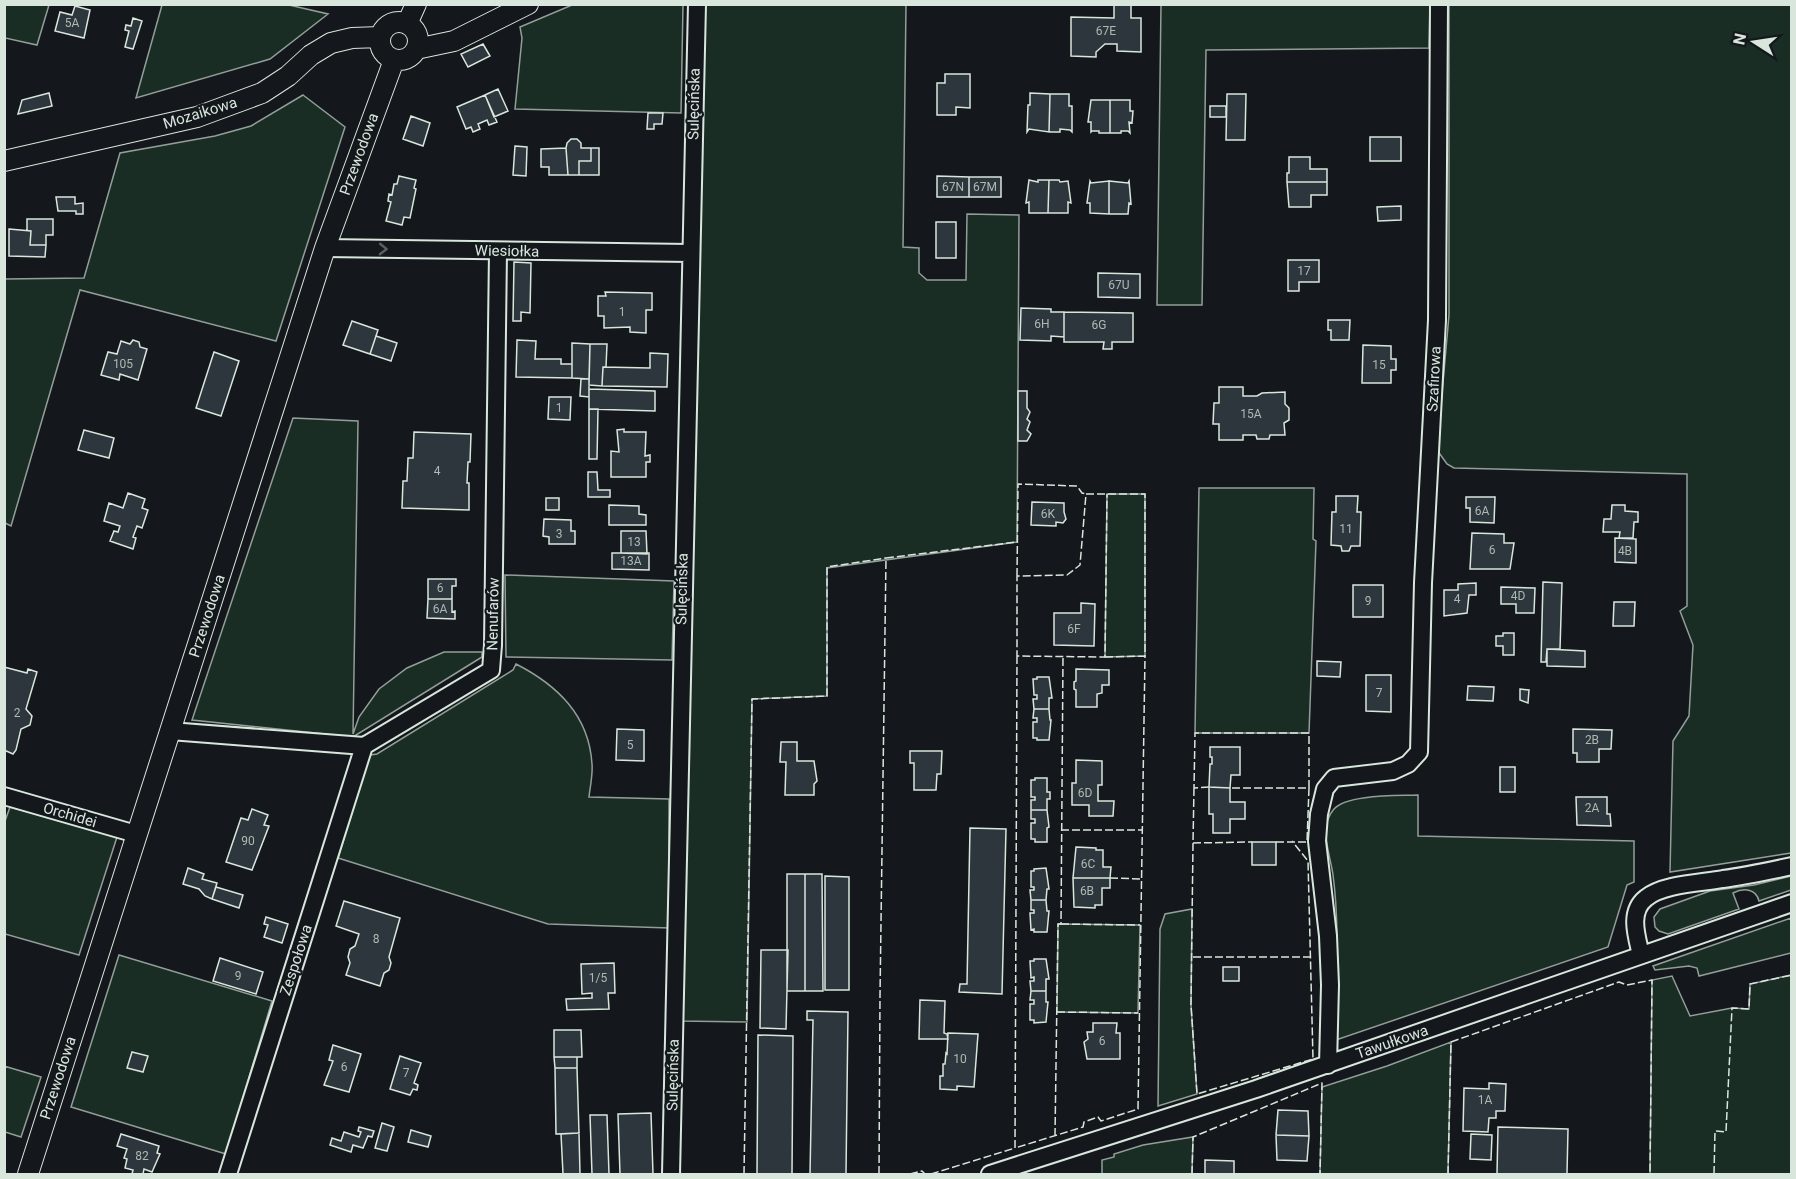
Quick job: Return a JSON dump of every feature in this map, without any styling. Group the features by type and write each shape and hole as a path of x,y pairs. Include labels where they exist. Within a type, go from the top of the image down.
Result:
{"street":[{"path":"407,24 416,4"},
{"path":"416,49 417,34 407,24 398,22 390,24 380,37 383,51 394,60 407,58 416,49 454,41 528,4"},
{"name":"Sulęcińska","path":"671,1174 697,4"},
{"name":"Szafirowa","path":"1328,1065 1330,985 1328,936 1317,841 1319,814 1325,789 1334,778 1393,771 1408,764 1419,752 1423,583 1437,320 1439,4"},
{"name":"Mozaikowa","path":"4,161 197,117 262,93 288,76 311,55 331,43 351,38 380,37"},
{"name":"Przewodowa","path":"28,1174 325,248 394,60"},
{"name":"Wiesiołka","path":"325,248 690,253"},
{"name":"Nenufarów","path":"364,746 491,670 498,251"},
{"path":"170,731 364,746"},
{"name":"Zespołowa","path":"228,1174 364,746"},
{"name":"Orchidei","path":"4,796 136,834"},
{"path":"1641,955 1634,928 1636,916 1645,898 1665,889 1791,866"},
{"name":"Tawułkowa","path":"990,1174 1328,1065 1791,903"}],"green space":[{"path":"5,4 49,5 37,45 5,38"},
{"path":"162,5 289,5 328,14 270,59 136,98"},
{"path":"572,5 683,5 681,113 515,109 522,38 520,27"},
{"path":"702,5 906,5 903,247 919,248 919,273 927,280 966,280 967,214 1019,215 1017,542 827,568 827,696 752,699 747,1022 680,1021"},
{"path":"1161,5 1430,5 1429,48 1206,50 1202,305 1157,305"},
{"path":"1449,5 1791,5 1791,853 1670,872 1673,741 1689,716 1693,645 1680,611 1687,606 1687,474 1454,468 1447,464 1437,450 1449,315"},
{"path":"303,95 345,127 276,341 80,290 11,526 5,523 5,279 84,278 120,153 215,136 251,126"},
{"path":"293,418 358,421 353,734 359,717 379,689 407,668 444,652 482,652 482,657 353,737 192,720"},
{"path":"1199,488 1314,488 1313,539 1316,541 1309,733 1195,733"},
{"path":"1107,494 1145,494 1145,656 1105,657"},
{"path":"505,575 674,581 672,660 506,657"},
{"path":"516,664 531,672 557,692 577,716 590,746 592,777 589,797 669,799 669,928 548,924 338,858 370,755 377,754 513,670"},
{"path":"1418,795 1418,836 1634,841 1634,882 1627,885 1608,947 1336,1040 1336,915 1333,875 1326,840 1329,816 1341,804 1361,798"},
{"path":"10,807 117,837 79,955 5,934 4,824"},
{"path":"1791,876 1791,890 1759,901 1752,891 1737,891 1733,893 1739,909 1668,934 1655,927 1654,917 1660,909 1710,891 1754,885"},
{"path":"1192,909 1191,1005 1197,1094 1158,1106 1160,929 1165,914"},
{"path":"1791,918 1791,953 1699,976 1697,968 1689,966 1655,970 1653,966"},
{"path":"1058,924 1140,925 1138,1013 1057,1012"},
{"path":"119,955 272,1001 226,1154 71,1107"},
{"path":"1791,975 1791,1174 1650,1174 1652,980 1672,976 1690,1016 1732,1008 1749,1009 1750,984"},
{"path":"1451,1042 1448,1174 1320,1174 1322,1087"},
{"path":"4,1066 41,1077 21,1137 5,1132"},
{"path":"1193,1137 1192,1174 1102,1174 1102,1160 1114,1157 1114,1154 1143,1145"}],"building":[{"path":"1114,4 1131,4 1131,18 1141,18 1141,52 1117,51 1117,44 1105,44 1096,52 1096,57 1071,56 1071,17 1114,18"},
{"path":"75,6 90,10 84,38 55,31 60,12 72,15"},
{"path":"133,18 142,21 133,49 125,47 129,31 125,30 126,25 131,26"},
{"path":"483,44 490,56 468,67 461,54"},
{"path":"945,74 970,74 970,108 956,107 956,115 937,115 937,83 945,83"},
{"path":"498,89 508,111 494,117 485,95"},
{"path":"49,93 52,106 18,114 22,100"},
{"path":"1030,93 1050,94 1049,132 1029,129 1027,132"},
{"path":"1050,94 1069,94 1069,106 1072,106 1072,132 1060,129 1060,132 1049,132"},
{"path":"1227,94 1246,94 1245,140 1226,140"},
{"path":"485,95 497,122 489,125 487,120 478,124 480,129 473,132 471,127 466,129 457,107"},
{"path":"1091,100 1110,100 1110,133 1091,132 1091,122 1088,122"},
{"path":"1110,100 1130,100 1130,111 1133,111 1132,123 1129,122 1130,133 1121,131 1121,133 1110,133"},
{"path":"1210,106 1226,106 1226,117 1210,117"},
{"path":"648,113 663,113 662,124 654,124 654,129 647,129"},
{"path":"411,116 430,123 423,146 403,139"},
{"path":"1370,137 1401,137 1401,161 1370,161"},
{"path":"571,139 577,139 581,143 581,148 591,148 591,161 579,161 579,175 568,175 566,148"},
{"path":"515,146 527,147 526,176 513,175"},
{"path":"566,148 568,175 549,175 549,167 541,167 541,149"},
{"path":"591,148 599,148 599,175 579,175 579,161 591,161"},
{"path":"1289,157 1310,157 1310,169 1327,169 1327,182 1287,182"},
{"path":"399,176 416,180 410,218 404,217 402,225 386,221 391,202 388,201 389,194 392,195 394,184 397,184"},
{"path":"937,176 969,177 969,197 937,197"},
{"path":"969,177 1001,177 1001,197 969,197"},
{"path":"1029,180 1038,182 1038,180 1049,180 1048,213 1029,213 1029,202 1026,203"},
{"path":"1049,180 1068,181 1071,203 1068,202 1068,213 1048,213"},
{"path":"1090,181 1091,183 1109,181 1109,214 1090,213 1090,203 1087,203"},
{"path":"1109,181 1128,183 1129,181 1131,204 1129,203 1128,214 1109,214"},
{"path":"1287,182 1327,182 1327,195 1311,195 1311,207 1289,207"},
{"path":"56,197 75,197 75,204 83,203 83,214 76,214 76,211 58,211"},
{"path":"1401,206 1401,220 1378,221 1377,207"},
{"path":"27,219 53,219 53,235 46,235 46,245 30,245 31,231 27,231"},
{"path":"936,222 956,222 956,258 936,258"},
{"path":"9,229 31,231 30,245 46,245 45,257 9,256"},
{"path":"1288,260 1319,260 1319,282 1299,282 1299,291 1288,291"},
{"path":"514,262 531,263 530,313 521,312 521,321 513,321"},
{"path":"1098,273 1140,274 1140,298 1098,297"},
{"path":"605,292 652,293 652,310 646,310 646,333 630,332 630,327 604,328 604,316 598,316 598,296 606,296"},
{"path":"1021,308 1064,312 1064,337 1051,336 1051,341 1020,340"},
{"path":"1064,312 1133,313 1133,342 1112,342 1112,349 1103,349 1104,342 1064,342"},
{"path":"1328,320 1350,320 1349,340 1331,340"},
{"path":"352,321 378,330 370,354 343,345"},
{"path":"376,336 397,343 391,361 370,354"},
{"path":"133,340 139,342 140,347 147,349 138,380 120,374 119,380 101,375 108,352 117,354 121,341 130,344"},
{"path":"517,340 536,341 535,359 561,359 561,364 572,364 572,378 516,377"},
{"path":"572,343 590,344 589,379 572,378"},
{"path":"590,344 607,344 602,386 589,385"},
{"path":"1363,345 1391,346 1391,359 1396,359 1396,370 1391,370 1391,383 1362,383"},
{"path":"214,352 239,361 221,416 196,408"},
{"path":"650,353 668,354 667,387 602,386 603,367 650,368"},
{"path":"581,379 589,379 589,397 580,396"},
{"path":"1219,387 1243,387 1243,396 1285,392 1289,420 1284,423 1285,435 1270,435 1269,439 1257,439 1256,435 1243,435 1243,440 1219,440 1219,424 1213,424 1214,403 1219,403"},
{"path":"589,389 655,391 655,411 589,409"},
{"path":"1018,391 1027,391 1027,408 1030,412 1027,419 1030,422 1027,430 1031,434 1027,441 1018,441"},
{"path":"549,397 571,397 570,420 548,419"},
{"path":"589,409 598,409 597,459 589,459"},
{"path":"624,429 624,432 646,432 645,456 650,455 650,462 646,462 646,477 611,477 611,451 619,452 617,430"},
{"path":"84,430 114,438 109,458 78,450"},
{"path":"414,432 471,434 467,483 469,483 469,510 402,508 403,481 407,481 408,458 413,458"},
{"path":"588,472 597,472 598,490 610,490 610,497 588,497"},
{"path":"128,493 145,499 142,508 148,510 142,528 137,526 133,537 136,538 133,549 110,541 114,531 118,532 120,526 104,521 109,503 123,508"},
{"path":"1336,496 1358,496 1357,512 1361,512 1360,546 1351,546 1349,551 1342,551 1341,546 1331,545 1332,512 1336,512"},
{"path":"1466,497 1495,497 1494,523 1470,522 1470,508 1466,508"},
{"path":"546,498 559,498 559,510 546,510"},
{"path":"1032,502 1064,503 1066,519 1063,523 1056,522 1056,526 1031,525"},
{"path":"609,505 639,506 639,514 646,515 646,525 609,525"},
{"path":"1612,505 1625,505 1625,511 1638,512 1638,522 1634,522 1633,538 1619,538 1620,532 1603,532 1604,519 1611,519"},
{"path":"544,519 571,520 571,531 575,531 575,544 549,544 549,537 543,536"},
{"path":"621,531 646,531 647,554 621,553"},
{"path":"1472,533 1504,534 1504,543 1514,543 1510,569 1470,569"},
{"path":"1615,538 1636,539 1636,563 1615,562"},
{"path":"612,553 649,553 649,570 612,569"},
{"path":"428,579 456,579 456,586 452,586 452,599 428,599"},
{"path":"1543,582 1562,583 1560,649 1547,649 1546,662 1541,662"},
{"path":"1476,583 1476,595 1469,595 1467,613 1444,616 1444,590 1458,590 1458,584"},
{"path":"1353,585 1383,585 1383,617 1353,617"},
{"path":"1501,587 1535,588 1534,613 1516,613 1516,604 1501,604"},
{"path":"428,599 452,599 452,612 455,611 455,619 427,618"},
{"path":"1614,602 1635,602 1634,626 1613,626"},
{"path":"1081,603 1095,604 1094,646 1054,645 1054,613 1081,613"},
{"path":"1503,633 1514,633 1514,655 1503,655 1503,646 1496,646 1496,636 1503,636"},
{"path":"1547,649 1585,651 1585,667 1547,666"},
{"path":"1317,661 1341,662 1340,677 1317,676"},
{"path":"4,667 27,673 28,669 37,672 26,709 32,716 30,725 21,729 13,754 4,750"},
{"path":"1076,669 1109,670 1109,685 1102,685 1102,693 1097,694 1097,707 1076,707 1074,682 1076,681"},
{"path":"1366,675 1391,675 1391,712 1366,711"},
{"path":"1049,677 1052,698 1049,698 1049,709 1034,709 1033,699 1037,699 1037,695 1034,695 1033,679"},
{"path":"1468,686 1494,687 1493,701 1467,700"},
{"path":"1520,689 1529,690 1528,703 1520,700"},
{"path":"1034,709 1049,709 1051,720 1049,740 1033,738 1033,722 1037,722 1037,718 1033,718"},
{"path":"617,729 644,730 644,761 616,760"},
{"path":"1573,729 1612,730 1611,749 1599,749 1599,762 1577,762 1577,753 1573,753"},
{"path":"781,742 797,742 797,761 814,761 817,781 814,784 814,795 785,795 786,762 780,762"},
{"path":"1210,747 1240,747 1240,775 1231,775 1230,788 1209,787 1210,764 1212,764"},
{"path":"910,751 942,751 941,774 937,774 936,790 914,790 914,763 910,763"},
{"path":"1076,760 1102,761 1102,785 1098,785 1098,801 1114,801 1113,816 1089,816 1089,805 1072,805 1072,783 1076,783"},
{"path":"1500,767 1515,767 1515,792 1500,792"},
{"path":"1047,778 1047,792 1050,792 1050,799 1047,799 1047,810 1031,810 1031,800 1035,800 1035,797 1031,797 1031,780"},
{"path":"1209,787 1230,788 1230,802 1245,802 1245,819 1230,819 1230,833 1213,833 1213,814 1209,814"},
{"path":"1576,797 1607,797 1607,814 1610,814 1611,826 1577,825"},
{"path":"252,809 268,815 264,825 269,826 252,870 226,862 241,818 248,820"},
{"path":"1031,810 1047,810 1049,827 1047,828 1047,842 1035,842 1035,839 1031,839 1031,823 1035,823 1035,819 1031,819"},
{"path":"970,828 1006,829 1002,994 959,992 960,984 967,984"},
{"path":"1252,842 1276,842 1276,865 1252,865"},
{"path":"1076,847 1103,850 1103,867 1111,867 1110,878 1073,878"},
{"path":"188,868 204,874 202,879 217,883 212,899 205,896 199,889 183,884"},
{"path":"1046,868 1049,889 1047,889 1046,900 1031,900 1030,890 1034,890 1034,887 1031,887 1031,871"},
{"path":"787,874 805,874 805,991 787,991"},
{"path":"805,874 822,874 823,991 805,991"},
{"path":"825,876 849,877 849,990 825,990"},
{"path":"1073,878 1110,878 1110,888 1102,888 1102,905 1095,905 1095,908 1074,907"},
{"path":"216,887 243,895 239,908 212,899"},
{"path":"1031,900 1046,900 1047,911 1049,911 1047,932 1031,930 1030,913 1034,913 1034,910 1031,910"},
{"path":"344,901 400,918 389,957 391,963 389,970 384,973 380,986 346,975 350,963 348,957 350,949 355,946 359,934 336,926"},
{"path":"266,917 288,924 282,943 264,937 268,925 264,924"},
{"path":"761,950 788,950 786,1029 760,1028"},
{"path":"220,958 263,972 256,994 213,981"},
{"path":"1046,959 1049,979 1046,979 1046,991 1031,991 1030,981 1034,981 1034,977 1031,978 1030,961"},
{"path":"614,963 615,993 608,993 609,1009 567,1010 566,999 592,998 592,993 582,994 581,964"},
{"path":"1223,967 1239,967 1239,981 1223,981"},
{"path":"1031,991 1046,991 1046,1002 1048,1002 1046,1022 1034,1023 1034,1020 1030,1020 1030,1004 1034,1004 1034,1000 1030,1000"},
{"path":"920,1000 945,1001 944,1033 947,1034 948,1039 919,1039"},
{"path":"807,1011 848,1012 846,1174 810,1174 813,1020 807,1020"},
{"path":"1093,1023 1117,1023 1116,1033 1120,1033 1120,1059 1087,1059 1084,1042 1088,1039 1087,1032 1093,1032"},
{"path":"554,1030 581,1030 582,1057 554,1057"},
{"path":"948,1033 978,1034 974,1087 957,1086 957,1090 940,1089 940,1076 943,1076 943,1064 945,1064 947,1054"},
{"path":"758,1035 793,1036 792,1174 757,1174"},
{"path":"333,1045 361,1054 349,1092 324,1085 333,1061 329,1060"},
{"path":"132,1052 148,1056 143,1072 127,1068"},
{"path":"400,1056 421,1063 414,1083 418,1085 417,1090 413,1089 410,1095 390,1089"},
{"path":"554,1057 577,1057 577,1068 555,1068"},
{"path":"555,1068 577,1068 579,1133 556,1134"},
{"path":"1489,1083 1506,1084 1505,1111 1496,1111 1496,1118 1489,1118 1488,1132 1463,1131 1464,1088 1489,1089"},
{"path":"1278,1110 1308,1111 1309,1136 1276,1135"},
{"path":"651,1113 653,1174 620,1174 618,1114"},
{"path":"590,1115 607,1115 609,1174 592,1174"},
{"path":"382,1123 394,1127 387,1151 375,1148"},
{"path":"359,1127 374,1131 372,1137 368,1136 363,1148 353,1145 351,1152 330,1145 332,1138 341,1141 344,1132 359,1137 361,1132 358,1131"},
{"path":"1498,1127 1568,1129 1567,1174 1497,1174"},
{"path":"411,1130 431,1136 428,1147 408,1142"},
{"path":"579,1133 580,1174 563,1174 561,1134"},
{"path":"121,1134 159,1146 157,1153 160,1154 152,1172 144,1169 143,1174 132,1174 133,1170 125,1168 127,1159 124,1158 127,1149 117,1146"},
{"path":"1471,1134 1492,1135 1491,1160 1470,1159"},
{"path":"1276,1135 1309,1136 1307,1161 1277,1160"},
{"path":"1205,1160 1234,1161 1234,1174 1205,1174"}],"fence":[{"path":"1017,576 1018,484 1077,486 1082,493 1086,494"},
{"path":"1105,657 1145,656 1145,494 1086,494 1080,565 1067,575 1017,576 1017,656 1105,657 1107,494"},
{"path":"879,1174 886,558 1017,542"},
{"path":"744,1174 752,699 827,696 827,567 886,558"},
{"path":"1017,656 1015,1148 1083,1127 1084,1122 1098,1117 1101,1121 1138,1109 1145,656"},
{"path":"1055,1136 1058,924 1061,924 1063,656"},
{"path":"1209,787 1194,788 1195,733 1309,733 1309,788 1230,788"},
{"path":"1194,788 1193,843 1252,842"},
{"path":"1276,842 1307,842 1309,788"},
{"path":"1061,830 1142,830"},
{"path":"1193,843 1191,1005 1197,1094 1313,1059 1308,861 1292,841"},
{"path":"1110,878 1141,879"},
{"path":"1061,924 1140,925"},
{"path":"1193,957 1310,957"},
{"path":"1714,1174 1715,1131 1726,1132 1732,1008 1749,1009 1750,984 1792,975"},
{"path":"1448,1174 1451,1042 1619,982 1627,985 1652,980 1650,1174"},
{"path":"1057,1012 1138,1013"},
{"path":"1192,1174 1193,1137 1322,1083 1320,1174"},
{"path":"931,1174 1015,1148"},
{"path":"910,1174 922,1171 925,1174"}]}
